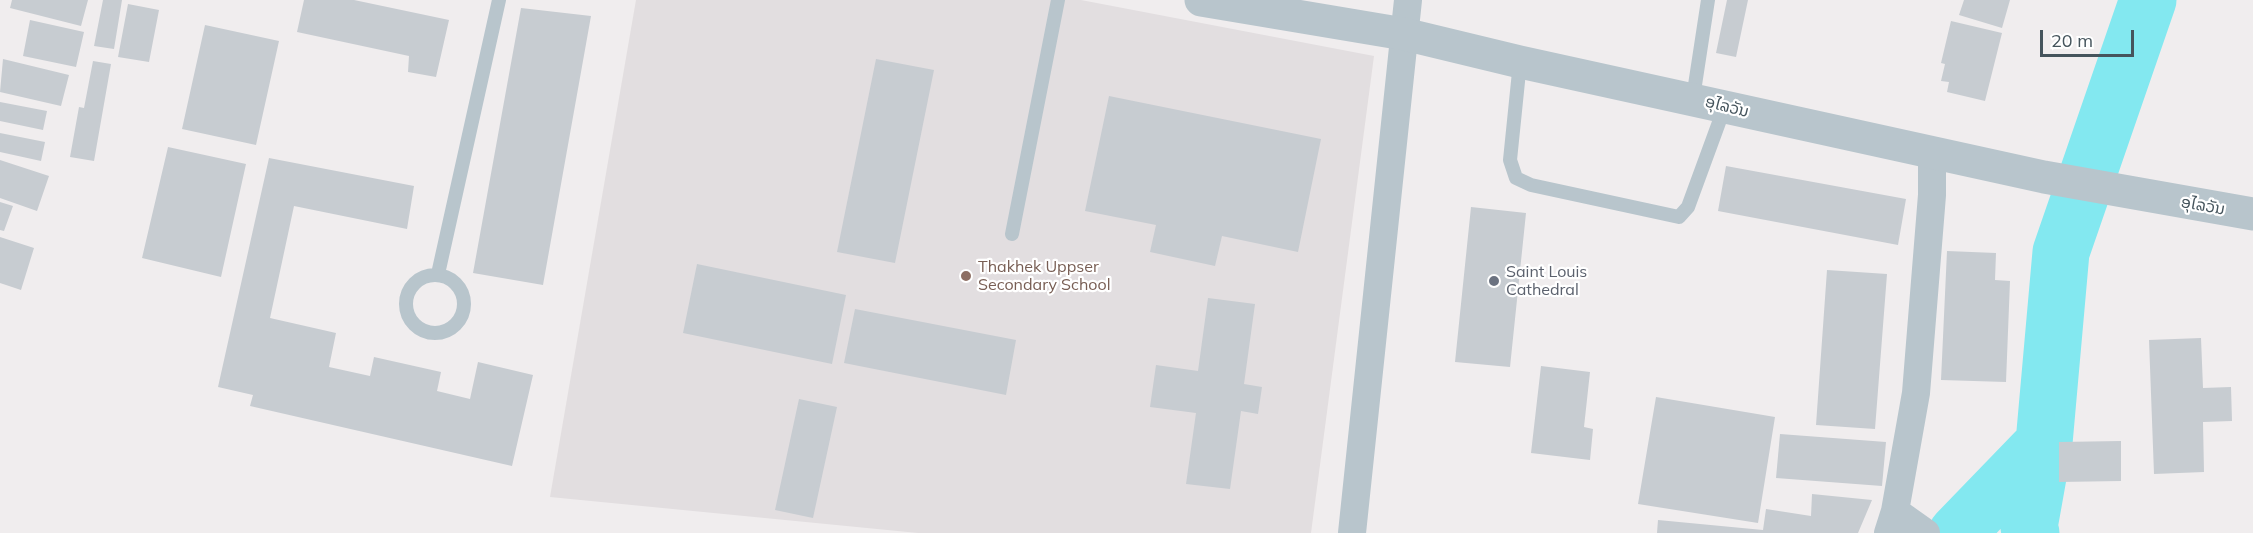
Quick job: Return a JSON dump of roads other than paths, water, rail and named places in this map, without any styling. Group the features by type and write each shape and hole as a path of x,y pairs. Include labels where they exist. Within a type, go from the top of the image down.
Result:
{"street":[{"name":"ອຸໄລວັນ","path":"1201,0 1404,34 1520,62 1693,98 2044,177 2253,214"},
{"path":"1352,533 1408,0"},
{"path":"1926,533 1891,522 1916,393 1932,195 1932,151"}],"lane":[{"path":"438,274 500,0"},
{"path":"1012,234 1058,0"},
{"path":"1693,98 1708,0"},
{"path":"1520,62 1510,160 1516,178 1531,185 1679,217 1688,207 1725,106"},
{"path":"438,274 456,283 462,291 463,310 460,319 446,332 427,333 411,322 405,304 406,295 418,279 438,274"}],"waterway":[{"path":"1957,533 2044,443 2061,252 2148,0"},
{"path":"2031,533 2029,527 2044,443"}],"place":[{"name":"Thakhek Uppser Secondary School","path":"966,276"},
{"name":"Saint Louis Cathedral","path":"1494,281"}]}
